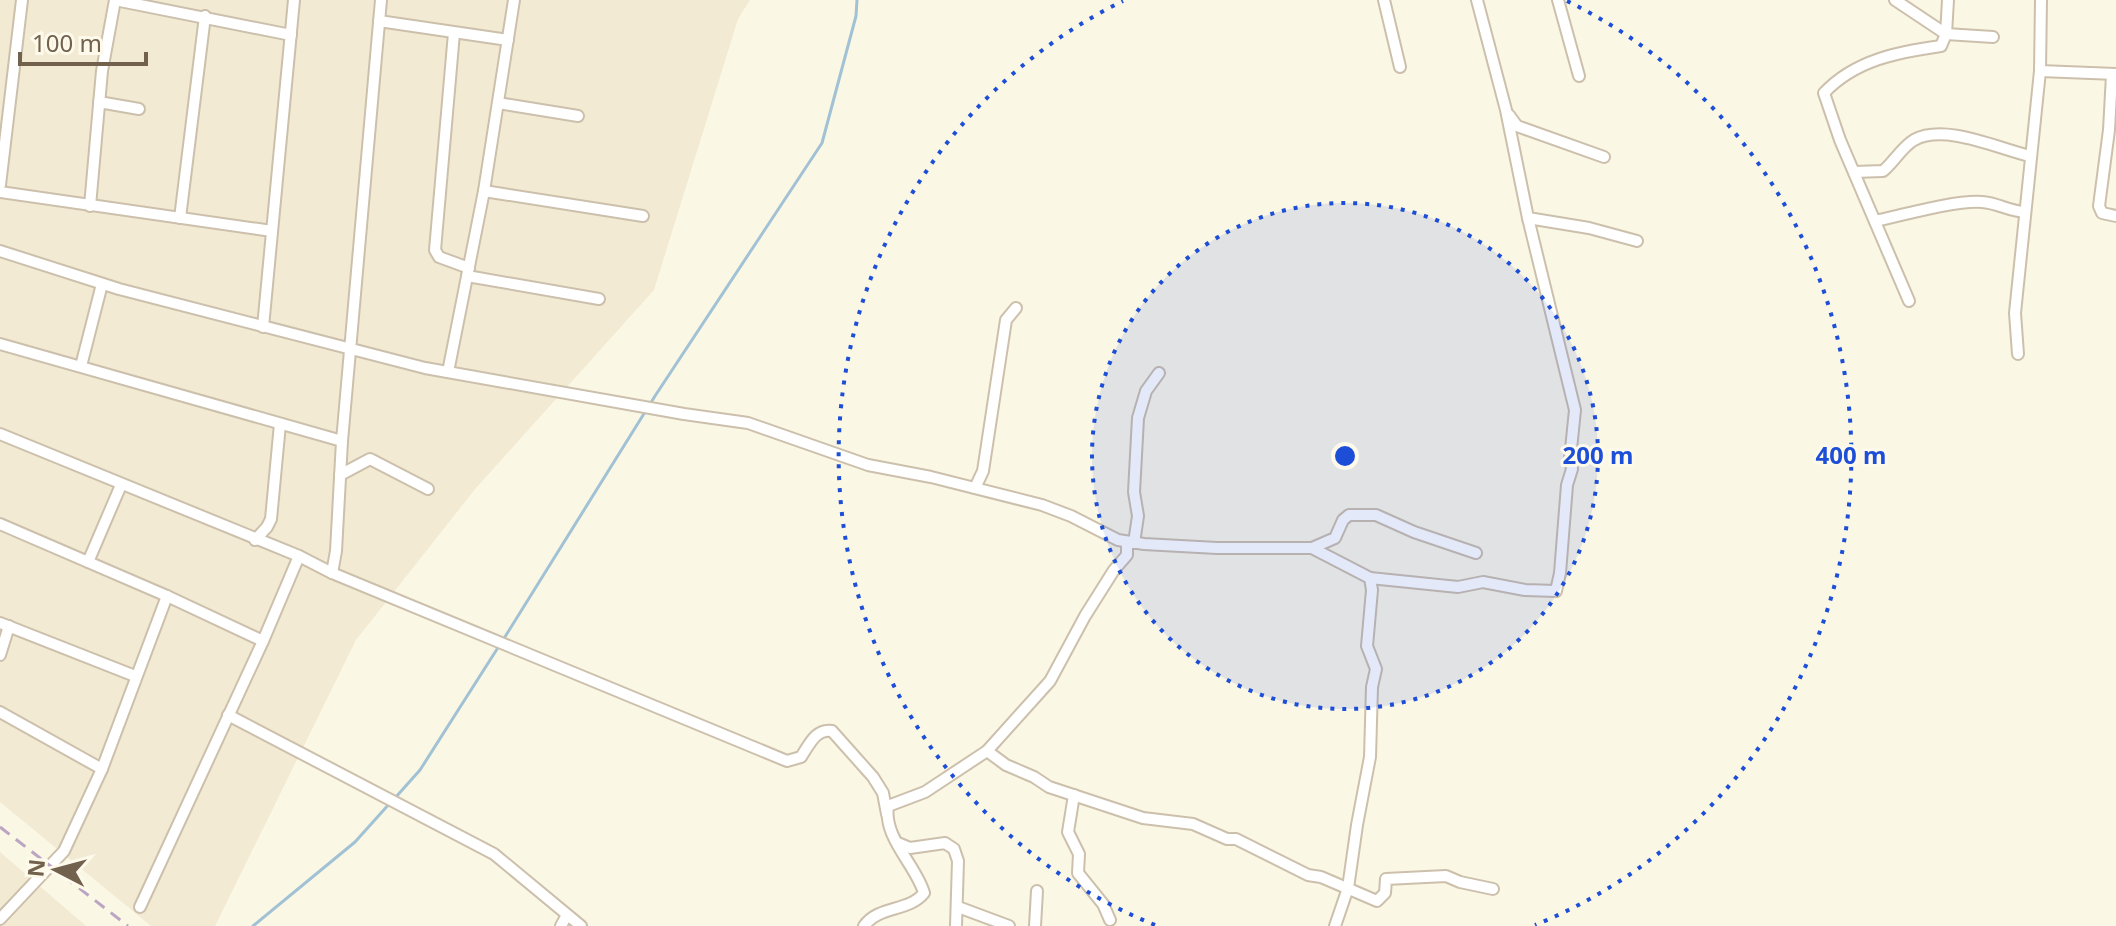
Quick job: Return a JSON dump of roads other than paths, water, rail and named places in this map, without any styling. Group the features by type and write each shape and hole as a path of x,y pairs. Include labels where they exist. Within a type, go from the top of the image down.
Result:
{"street":[{"path":"0,185 2,147 22,0"},
{"path":"90,206 99,102 115,0 291,35"},
{"path":"263,327 294,0"},
{"path":"332,573 381,0"},
{"path":"448,372 484,191 514,0"},
{"path":"1384,0 1400,67"},
{"path":"1312,548 1370,578 1458,587 1483,582 1525,590 1556,591 1567,485 1572,469 1570,459 1575,410 1528,218 1506,110 1477,0"},
{"path":"1558,0 1579,76"},
{"path":"1895,0 1946,34 1993,37"},
{"path":"1909,301 1824,93 1870,61 1896,53 1941,46 1946,34 1948,0"},
{"path":"2018,354 2015,313 2040,71 2041,0"},
{"path":"180,218 205,16"},
{"path":"379,21 508,40"},
{"path":"454,33 435,250 439,257 468,272 599,299"},
{"path":"2040,71 2114,75 2099,206 2102,213 2116,216"},
{"path":"99,102 139,109"},
{"path":"498,103 578,116"},
{"path":"1506,110 1517,126 1604,157"},
{"path":"1854,172 1883,171 1913,141 1935,135 1984,141 1993,147 2030,156"},
{"path":"484,191 643,216"},
{"path":"0,192 272,231"},
{"path":"1875,221 1978,201 2025,212"},
{"path":"1528,218 1589,228 1637,241"},
{"path":"0,251 102,284 448,372 748,423 868,465 1050,508 1118,540 1258,549 1312,548 1335,538 1343,520 1349,515 1376,515 1476,553"},
{"path":"81,366 102,284"},
{"path":"975,488 983,471 1006,320 1016,308"},
{"path":"0,344 342,441"},
{"path":"887,814 888,806 925,792 987,751 1050,681 1085,616 1127,555 1138,516 1134,492 1138,418 1146,391 1159,373"},
{"path":"255,540 271,519 280,424"},
{"path":"0,434 787,761 801,757 818,733 832,731 873,777 883,793 898,843 924,893 911,903 873,915 864,926"},
{"path":"340,475 370,459 428,489"},
{"path":"88,562 121,485"},
{"path":"0,524 263,641"},
{"path":"140,907 299,556"},
{"path":"1335,926 1348,888 1370,757 1372,687 1376,669 1367,646 1372,590 1370,578"},
{"path":"0,919 64,851 102,769 167,596"},
{"path":"0,655 4,624 135,676"},
{"path":"0,712 102,769"},
{"path":"228,715 494,854 581,926"},
{"path":"987,751 1006,765 1049,787 1143,818 1193,824 1227,839 1236,839 1308,875 1377,901 1385,893 1386,879 1446,876 1493,889"},
{"path":"1074,795 1068,832 1079,854 1078,873 1103,904 1110,920"},
{"path":"898,843 910,848 945,843 954,849 958,861 956,926"},
{"path":"1035,926 1037,891"},
{"path":"958,907 1009,926"},
{"path":"561,926 567,915"}],"waterway":[{"path":"503,640 655,396 822,143 856,16 857,0"},
{"path":"395,798 420,770 499,646"},
{"path":"253,926 355,842 390,803"}],"railway":[{"path":"0,827 128,926"}]}
